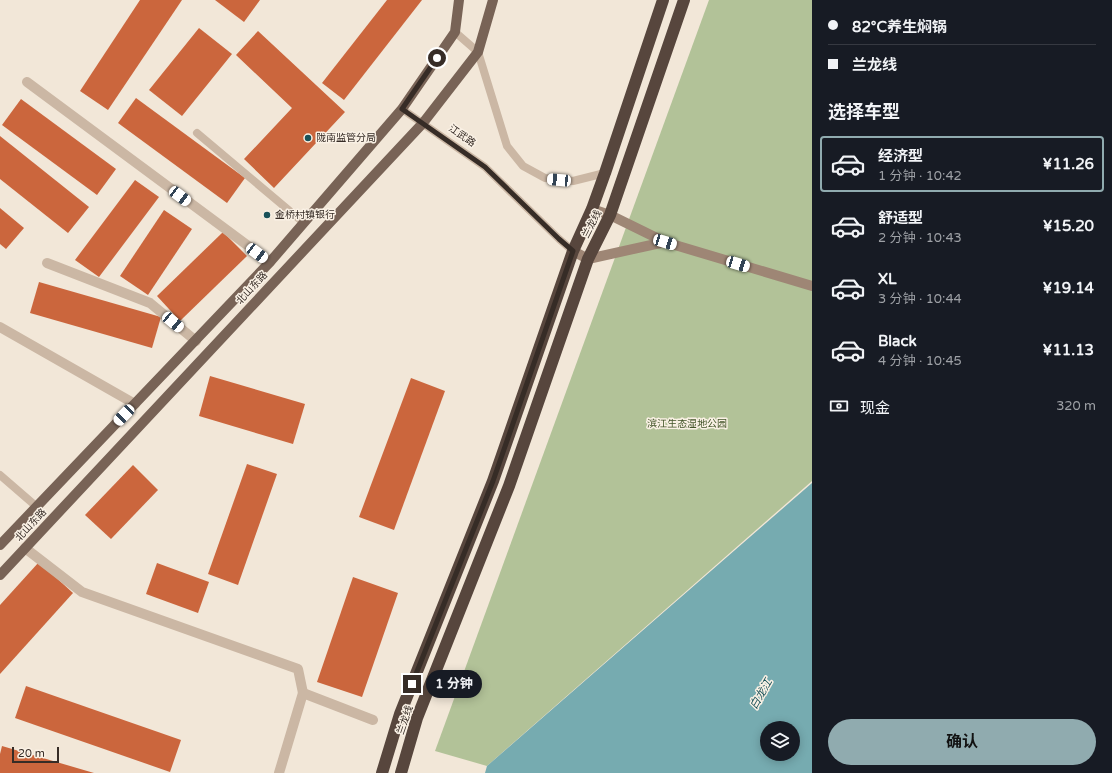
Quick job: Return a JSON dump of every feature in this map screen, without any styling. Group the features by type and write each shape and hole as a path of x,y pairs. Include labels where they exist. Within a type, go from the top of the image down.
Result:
{"highway":[{"name":"兰龙线","path":"382,773 400,714 493,481 573,251 592,209 663,0"},
{"name":"兰龙线","path":"401,773 417,718 509,486 588,259 610,215 684,0"}],"main road":[{"path":"402,109 455,32 459,0"},
{"name":"北山东路","path":"0,575 423,123 478,52 493,0"},
{"name":"北山东路","path":"0,546 270,262 402,109"},
{"path":"592,209 610,215 665,242 812,286"},
{"path":"573,251 588,259 665,242"}],"street":[{"path":"27,82 270,262"},
{"path":"47,264 150,303 196,341"},
{"path":"0,327 135,404"},
{"path":"25,548 82,592 298,669 303,693 279,773"},
{"path":"303,693 373,720"}],"lane":[{"path":"455,32 478,52 507,146 523,166 546,178 573,180 605,173"},
{"name":"江武路","path":"402,109 485,167 573,251"},
{"path":"197,133 304,223"},
{"path":"0,475 37,507"}],"green space":[{"name":"滨江生态湿地公园","path":"709,0 812,0 812,481 487,766 435,751"}],"water":[{"name":"白龙江","path":"812,483 812,773 485,773 487,766"}],"building":[{"path":"140,0 182,0 108,110 80,91"},
{"path":"215,0 260,0 244,22"},
{"path":"387,0 422,0 344,100 322,83"},
{"path":"199,28 232,54 182,116 149,90"},
{"path":"258,31 345,112 274,188 244,159 292,108 236,55"},
{"path":"136,98 245,178 227,203 118,123"},
{"path":"21,99 116,169 97,195 2,125"},
{"path":"0,136 89,207 68,233 0,179"},
{"path":"135,180 159,197 99,277 75,260"},
{"path":"0,208 24,228 6,249 0,244"},
{"path":"164,210 192,229 148,295 120,276"},
{"path":"223,232 247,256 180,321 157,296"},
{"path":"39,282 161,317 152,348 30,313"},
{"path":"210,376 305,404 293,444 199,416"},
{"path":"411,378 445,391 394,530 359,517"},
{"path":"247,464 277,474 238,585 208,574"},
{"path":"133,465 158,490 111,539 85,515"},
{"path":"39,562 73,593 0,674 0,605"},
{"path":"157,563 209,582 198,613 146,594"},
{"path":"353,577 398,593 362,697 317,682"},
{"path":"26,686 181,740 170,772 15,718"},
{"path":"2,746 94,773 0,773 0,754"}],"place":[{"name":"陇南监管分局","path":"308,138"},
{"name":"金桥村镇银行","path":"267,215"}],"route":[{"path":"412,684 493,481 573,251 485,167 402,109 437,58"}]}
